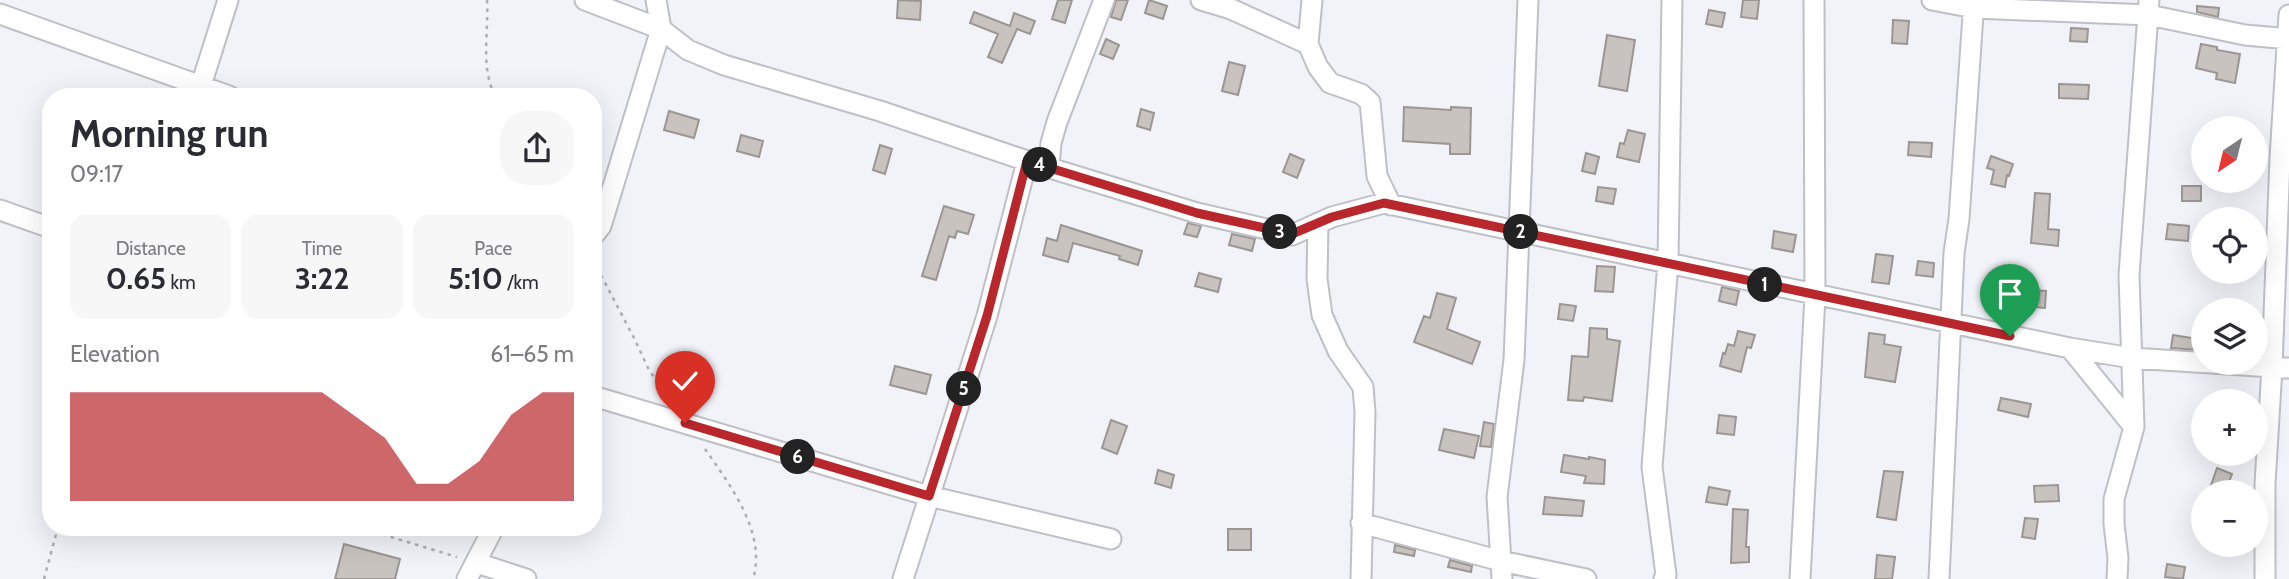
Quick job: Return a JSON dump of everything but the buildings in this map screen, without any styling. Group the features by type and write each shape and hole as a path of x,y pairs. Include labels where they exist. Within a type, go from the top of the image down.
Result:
{"street":[{"path":"201,88 228,0"},
{"path":"586,0 661,29 688,50 724,65 880,111 1027,161 1197,213 1292,234 1352,211 1384,203 2070,348 2132,358 2281,367"},
{"path":"602,210 661,29 656,0"},
{"path":"1049,167 1051,143 1057,122 1104,0"},
{"path":"1201,0 1231,9 1308,44"},
{"path":"1312,0 1308,44 1318,67 1330,83 1361,94 1370,102 1377,176 1391,205"},
{"path":"1502,570 1497,497 1514,360 1528,0"},
{"path":"1664,579 1665,562 1652,467 1668,262 1672,0"},
{"path":"1800,579 1815,296 1814,0"},
{"path":"1932,0 1974,4 2149,7 2245,35 2288,39"},
{"path":"1939,579 1954,253 1959,219 1974,4"},
{"path":"2117,579 2114,499 2134,427 2129,275 2149,7"},
{"path":"0,14 192,88"},
{"path":"2265,579 2264,484 2281,367 2289,15"},
{"path":"903,579 987,316 1027,161"},
{"path":"0,210 42,225"},
{"path":"1318,223 1317,279 1321,315 1338,351 1363,387 1365,412 1362,579"},
{"path":"2070,348 2134,427"},
{"path":"602,399 929,496 1111,540"},
{"path":"1361,523 1502,570 1586,579"},
{"path":"490,536 472,571 526,579"}],"path":[{"path":"487,0 485,66 491,88"},
{"path":"44,579 56,536"},
{"path":"381,536 472,571"}],"route":[{"path":"685,423 929,496 987,316 1027,161 1197,213 1292,234 1332,217 1384,203 2010,336"}]}
